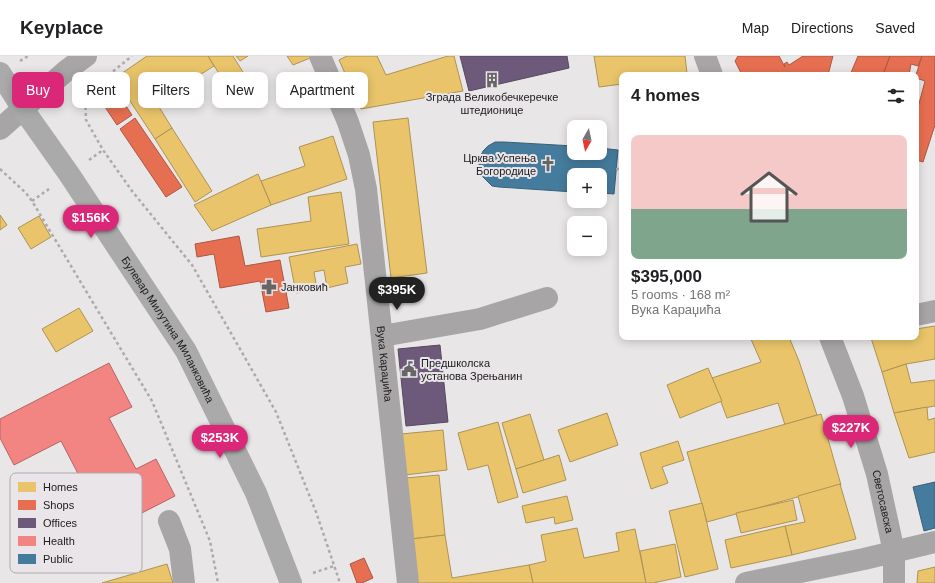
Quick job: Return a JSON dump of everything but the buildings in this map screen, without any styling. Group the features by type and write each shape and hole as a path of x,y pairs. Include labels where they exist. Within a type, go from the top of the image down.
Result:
{"main road":[{"name":"Булевар Милутина Миланковића","path":"0,73 186,351 256,493 291,583"}],"street":[{"path":"0,129 67,70 86,56"},
{"name":"Вука Караџића","path":"320,56 348,122 360,155 366,189 408,583"},
{"path":"705,56 711,72"},
{"path":"382,336 480,319 547,298"},
{"path":"919,314 935,311"},
{"name":"Светосавска","path":"834,340 877,474 894,552 894,583"},
{"path":"169,521 180,549 184,583"},
{"path":"746,583 935,542"}],"path":[{"path":"112,72 132,56"},
{"path":"67,70 72,77"},
{"path":"86,108 86,120 103,150 132,191 192,265 276,412 316,512 340,583"},
{"path":"0,169 26,193 32,201 152,401 210,541 218,583"}],"place":[{"name":"Зграда Великобечкеречке штедионице","path":"492,80"},
{"name":"Црква Успења Богородице","path":"548,164"},
{"name":"Јанковић","path":"269,287"},
{"name":"Предшколска установа Зрењанин","path":"409,369"}]}
